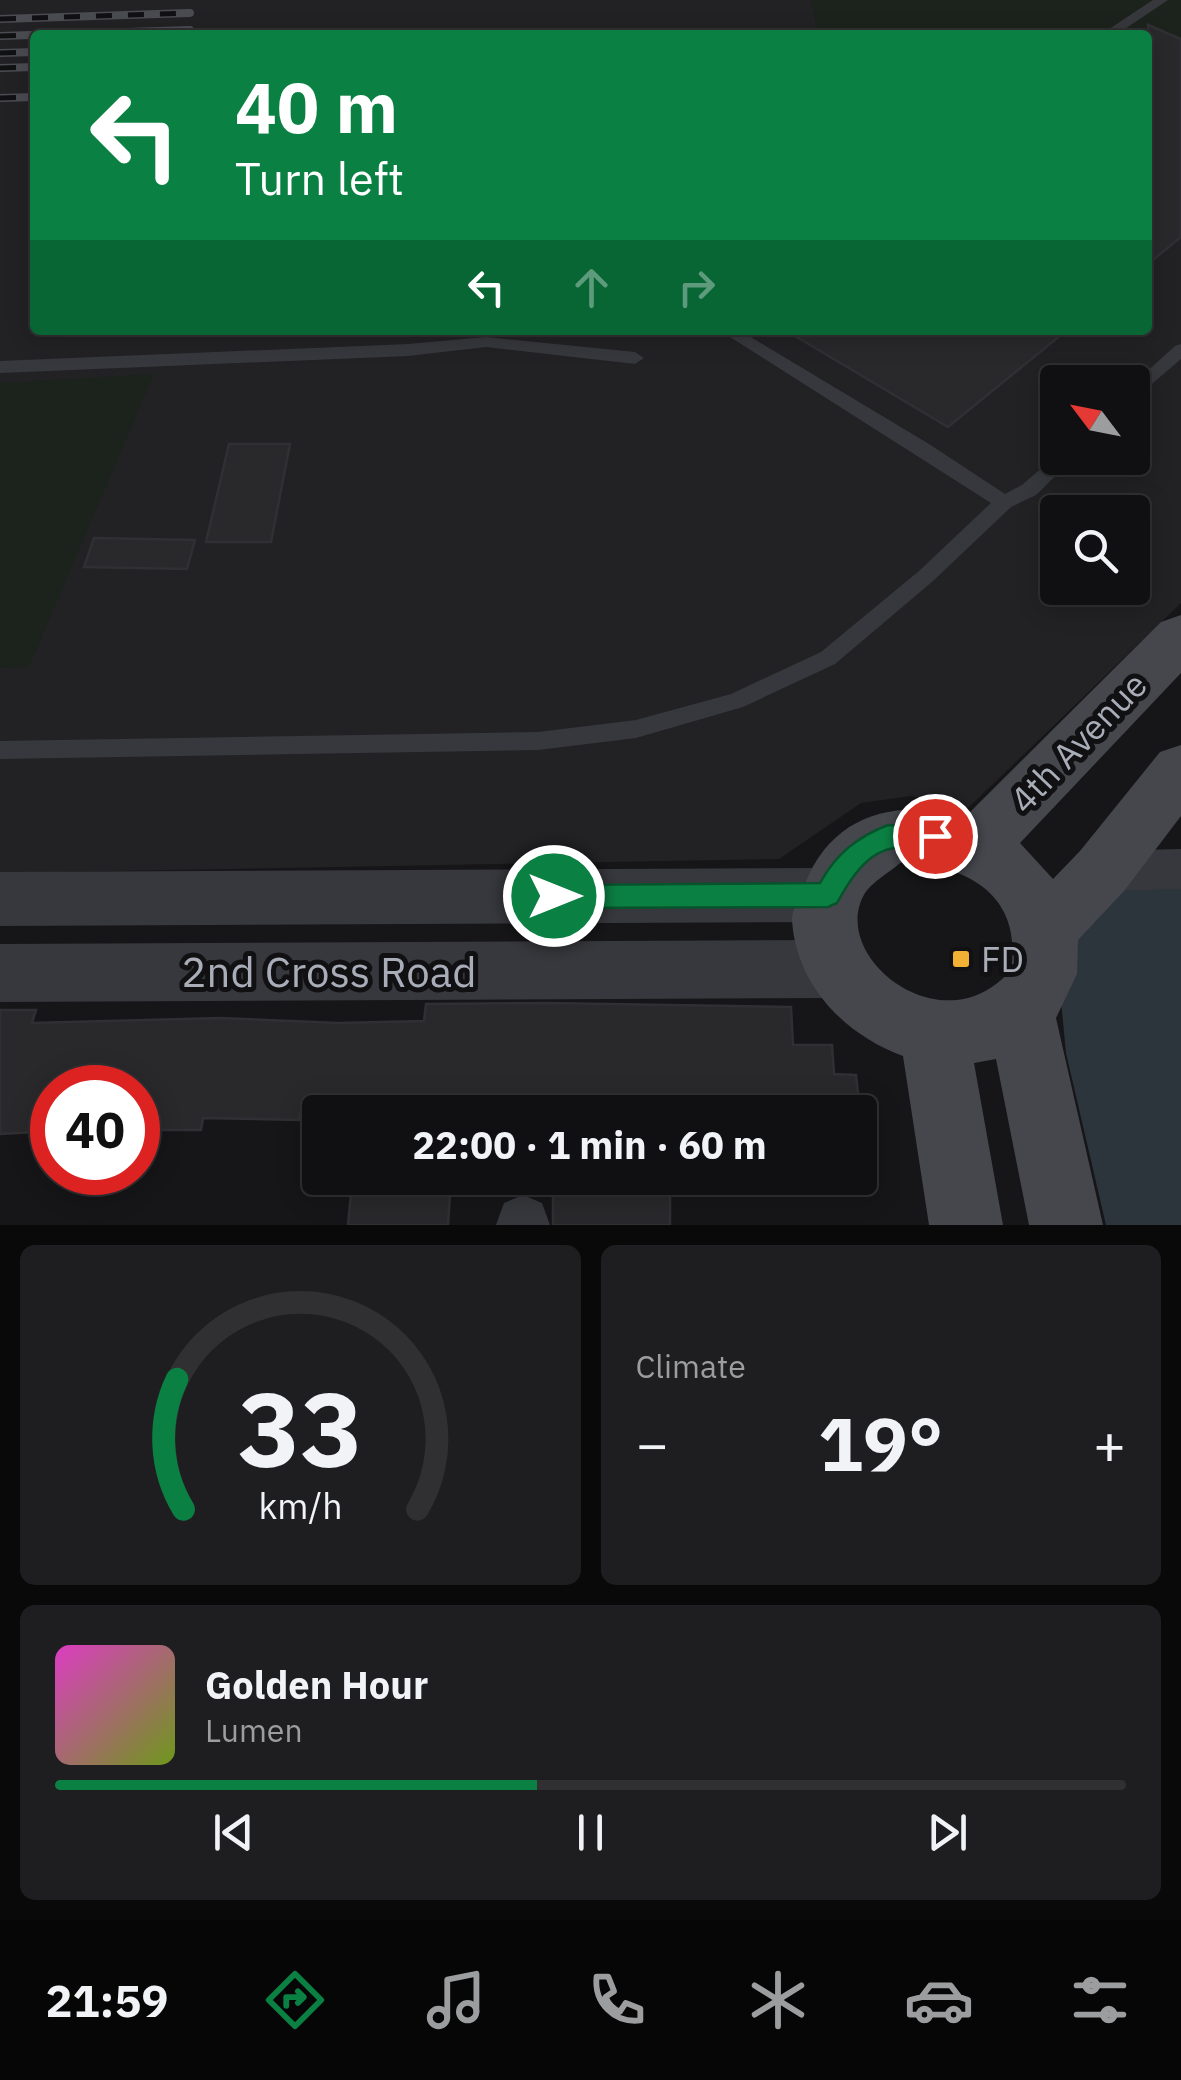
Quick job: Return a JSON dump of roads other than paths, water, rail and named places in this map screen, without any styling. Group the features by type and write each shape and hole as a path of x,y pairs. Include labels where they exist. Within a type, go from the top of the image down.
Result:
{"main road":[{"name":"4th Avenue","path":"974,848 1181,638"},
{"path":"1044,932 1102,871 1181,770"},
{"path":"888,836 935,836 974,848 1007,869 1031,897 1044,932 1046,960 1035,993 1011,1018 976,1032 934,1033 888,1019 856,995 838,969 824,927 828,895 841,869 888,836"},
{"path":"1020,1008 1066,1225"},
{"path":"934,1033 966,1225"}],"street":[{"path":"1102,871 1181,869"},
{"path":"0,899 828,895"},
{"name":"2nd Cross Road","path":"0,973 838,969"}],"lane":[{"path":"1115,30 1162,0"},
{"path":"735,335 923,448 1004,502"},
{"path":"0,367 408,350 486,342 636,358"},
{"path":"1150,378 1181,350"},
{"path":"0,750 538,741 636,729 736,701 828,658 926,576 1004,502 1028,490 1045,475"}],"railway":[{"path":"0,19 190,13"},
{"path":"0,36 30,35"},
{"path":"0,53 30,52"},
{"path":"0,68 30,67"},
{"path":"0,98 30,97"}],"place":[{"name":"FD","path":"961,959"}]}
